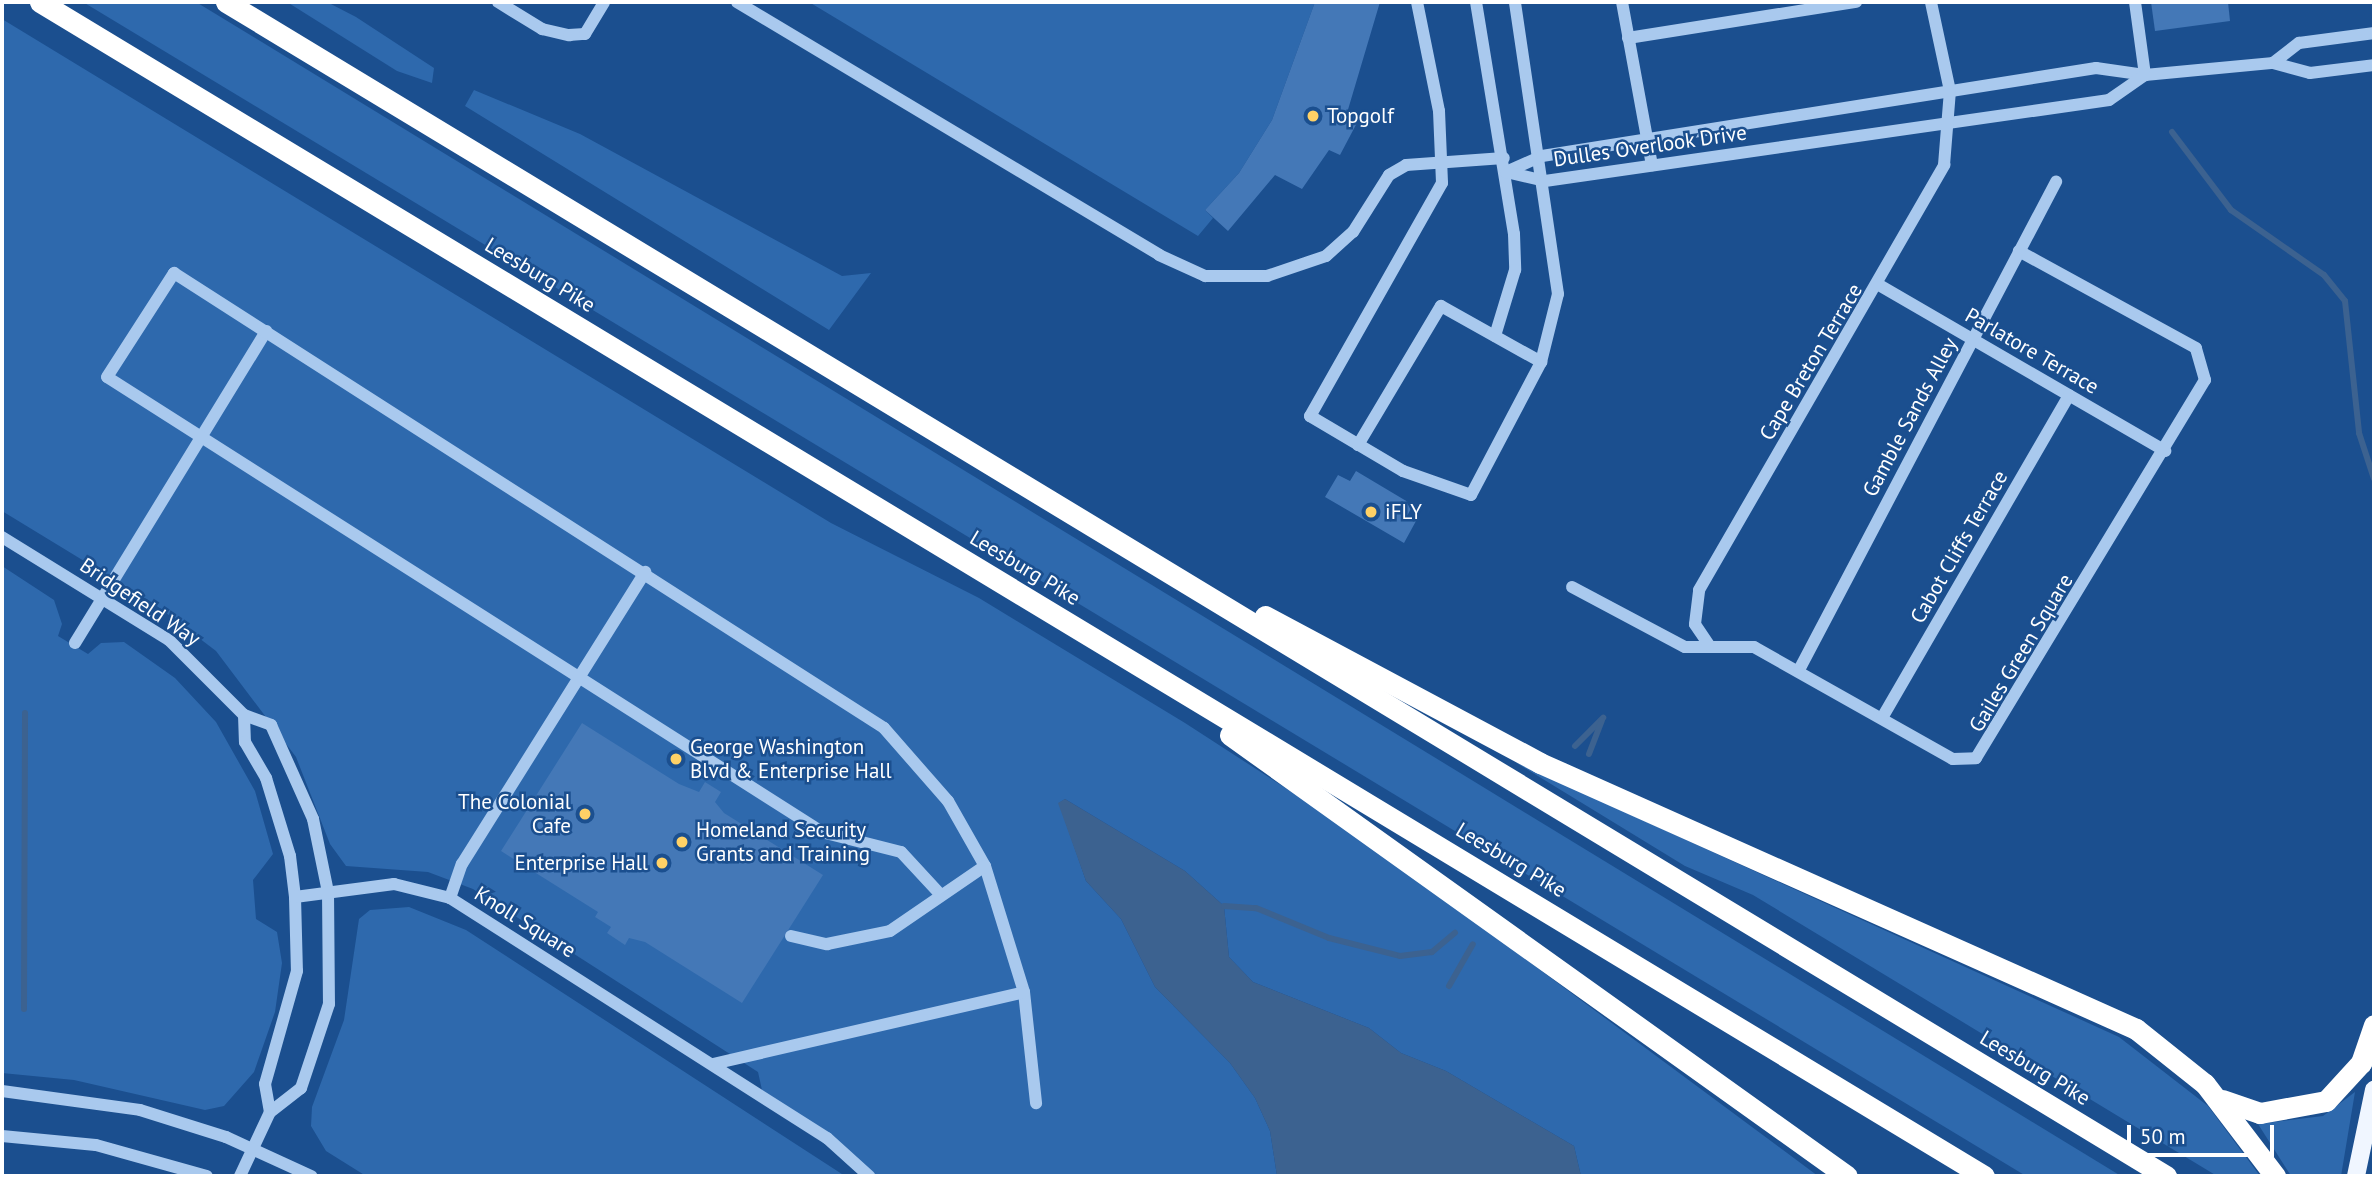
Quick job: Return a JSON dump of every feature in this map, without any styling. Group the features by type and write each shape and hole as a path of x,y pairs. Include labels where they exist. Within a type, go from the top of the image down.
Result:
{"highway":[{"name":"Leesburg Pike","path":"40,2 1984,1176"},
{"name":"Leesburg Pike","path":"226,2 2166,1176"},
{"path":"1048,499 1540,763 2136,1029 2217,1097 2275,1176"},
{"path":"1025,597 1252,750 1847,1176"},
{"path":"2217,1097 2260,1113 2317,1106 2361,1063 2374,1025"}],"main road":[{"path":"2356,1176 2374,1090"}],"street":[{"path":"498,2 542,29 569,35 585,34 604,2"},
{"path":"737,2 1159,256 1205,276 1267,276 1326,256 1353,232 1388,175 1406,165 1504,158"},
{"path":"1418,2 1443,162 1436,202 1310,416 1438,488 1471,495 1541,362 1558,293 1542,156 1515,2"},
{"path":"1476,2 1504,158 1515,270 1495,336"},
{"path":"1622,2 1652,165"},
{"path":"1628,38 1856,2"},
{"name":"Cape Breton Terrace","path":"1709,645 1695,624 1699,590 1940,177 1950,123 1950,91 1931,2"},
{"path":"2135,2 2145,75"},
{"path":"2273,63 2299,43 2374,33"},
{"name":"Dulles Overlook Drive","path":"1506,172 1542,156 2096,68 2145,75 2273,63 2310,73 2374,65"},
{"name":"Dulles Overlook Drive","path":"1506,172 1545,181 2109,100 2145,75"},
{"name":"Gamble Sands Alley","path":"1799,670 2056,182"},
{"name":"Gailes Green Square","path":"1572,587 1672,642 1754,647 1954,759 1967,762 1982,753 2201,391 2201,354 2019,251"},
{"path":"939,893 901,852 827,835 107,377 174,273 873,718 948,801 985,866 1024,992 1036,1102"},
{"name":"Parlatore Terrace","path":"1878,285 2165,451"},
{"path":"1358,444 1441,306 1541,362"},
{"path":"75,642 266,331"},
{"name":"Cabot Cliffs Terrace","path":"1882,718 2069,395"},
{"name":"Bridgefield Way","path":"2,537 103,598 194,660 244,715 271,725 313,820 328,892 329,1004 301,1088 270,1112 240,1176"},
{"path":"450,898 462,864 645,572"},
{"path":"244,715 245,742 266,778 290,856 295,897 297,971 265,1084 270,1112"},
{"path":"791,936 827,944 890,932 915,919 939,893 985,866"},
{"name":"Knoll Square","path":"295,897 394,884 450,898 827,1138 869,1176"},
{"path":"713,1065 1024,992"},
{"path":"2,1091 140,1110 252,1148 311,1176"},
{"path":"2,1136 96,1145 207,1176"}],"shaded area":[{"path":"83,2 196,2 2121,1176 2026,1176"},
{"path":"287,2 327,2 356,17 434,68 432,83 397,71"},
{"name":"Topgolf","path":"809,2 1315,2 1272,120 1239,173 1205,210 1213,218 1198,236"},
{"path":"2,19 831,523 979,598 1185,723 1361,837 1818,1176 1581,1176 1574,1146 1446,1071 1401,1053 1369,1028 1253,982 1229,957 1224,906 1185,871 1065,799 1059,803 1086,881 1121,919 1155,987 1230,1063 1255,1098 1270,1131 1277,1176 877,1176 762,1090 758,1072 473,889 428,872 346,866 330,844 296,757 216,651 153,603 2,511"},
{"path":"474,90 580,134 842,276 871,273 829,330 465,106"},
{"path":"2,566 54,600 62,624 58,636 88,654 101,643 124,642 175,678 216,722 255,791 273,854 253,880 256,919 277,932 282,963 275,1012 254,1072 224,1106 205,1110 74,1080 2,1073"},
{"path":"1515,762 2119,1037 2208,1106 2260,1176 2217,1176 1753,895 1685,866"},
{"path":"1065,799 1185,871 1224,906 1229,957 1253,982 1369,1028 1401,1053 1446,1071 1574,1146 1581,1176 1277,1176 1270,1131 1255,1098 1230,1063 1155,987 1121,919 1086,881 1058,803"},
{"path":"409,907 466,930 845,1176 366,1176 326,1151 311,1126 312,1107 344,1020 359,919 370,910"},
{"path":"2355,1092 2341,1176 2291,1176 2258,1124 2323,1116"}],"building":[{"name":"Topgolf","path":"1315,2 1380,2 1347,113 1359,119 1340,155 1329,150 1302,189 1275,175 1228,231 1205,210 1239,173 1272,120"},
{"path":"2151,2 2228,2 2230,21 2155,31"},
{"path":"1356,471 1413,505 1407,516 1416,521 1404,543 1325,497 1338,475 1350,481"},
{"name":"Enterprise Hall","path":"582,723 679,784 699,792 705,782 721,792 715,802 724,813 823,875 742,1003 645,942 629,938 625,945 607,933 611,927 595,917 598,912 501,851"}],"waterway":[{"path":"2172,132 2231,210 2324,275 2345,301 2359,433 2374,479"},
{"path":"24,1009 25,713"},
{"path":"1575,746 1603,718"},
{"path":"1589,754 1602,720"},
{"path":"1224,906 1256,908 1329,938 1400,956 1432,952 1455,933"},
{"path":"1449,986 1473,944"}],"place":[{"name":"Topgolf","path":"1313,116"},
{"name":"iFLY","path":"1371,512"},
{"name":"George Washington Blvd & Enterprise Hall","path":"676,759"},
{"name":"The Colonial Cafe","path":"585,814"},
{"name":"Homeland Security Grants and Training","path":"682,842"},
{"name":"Enterprise Hall","path":"662,863"}]}
